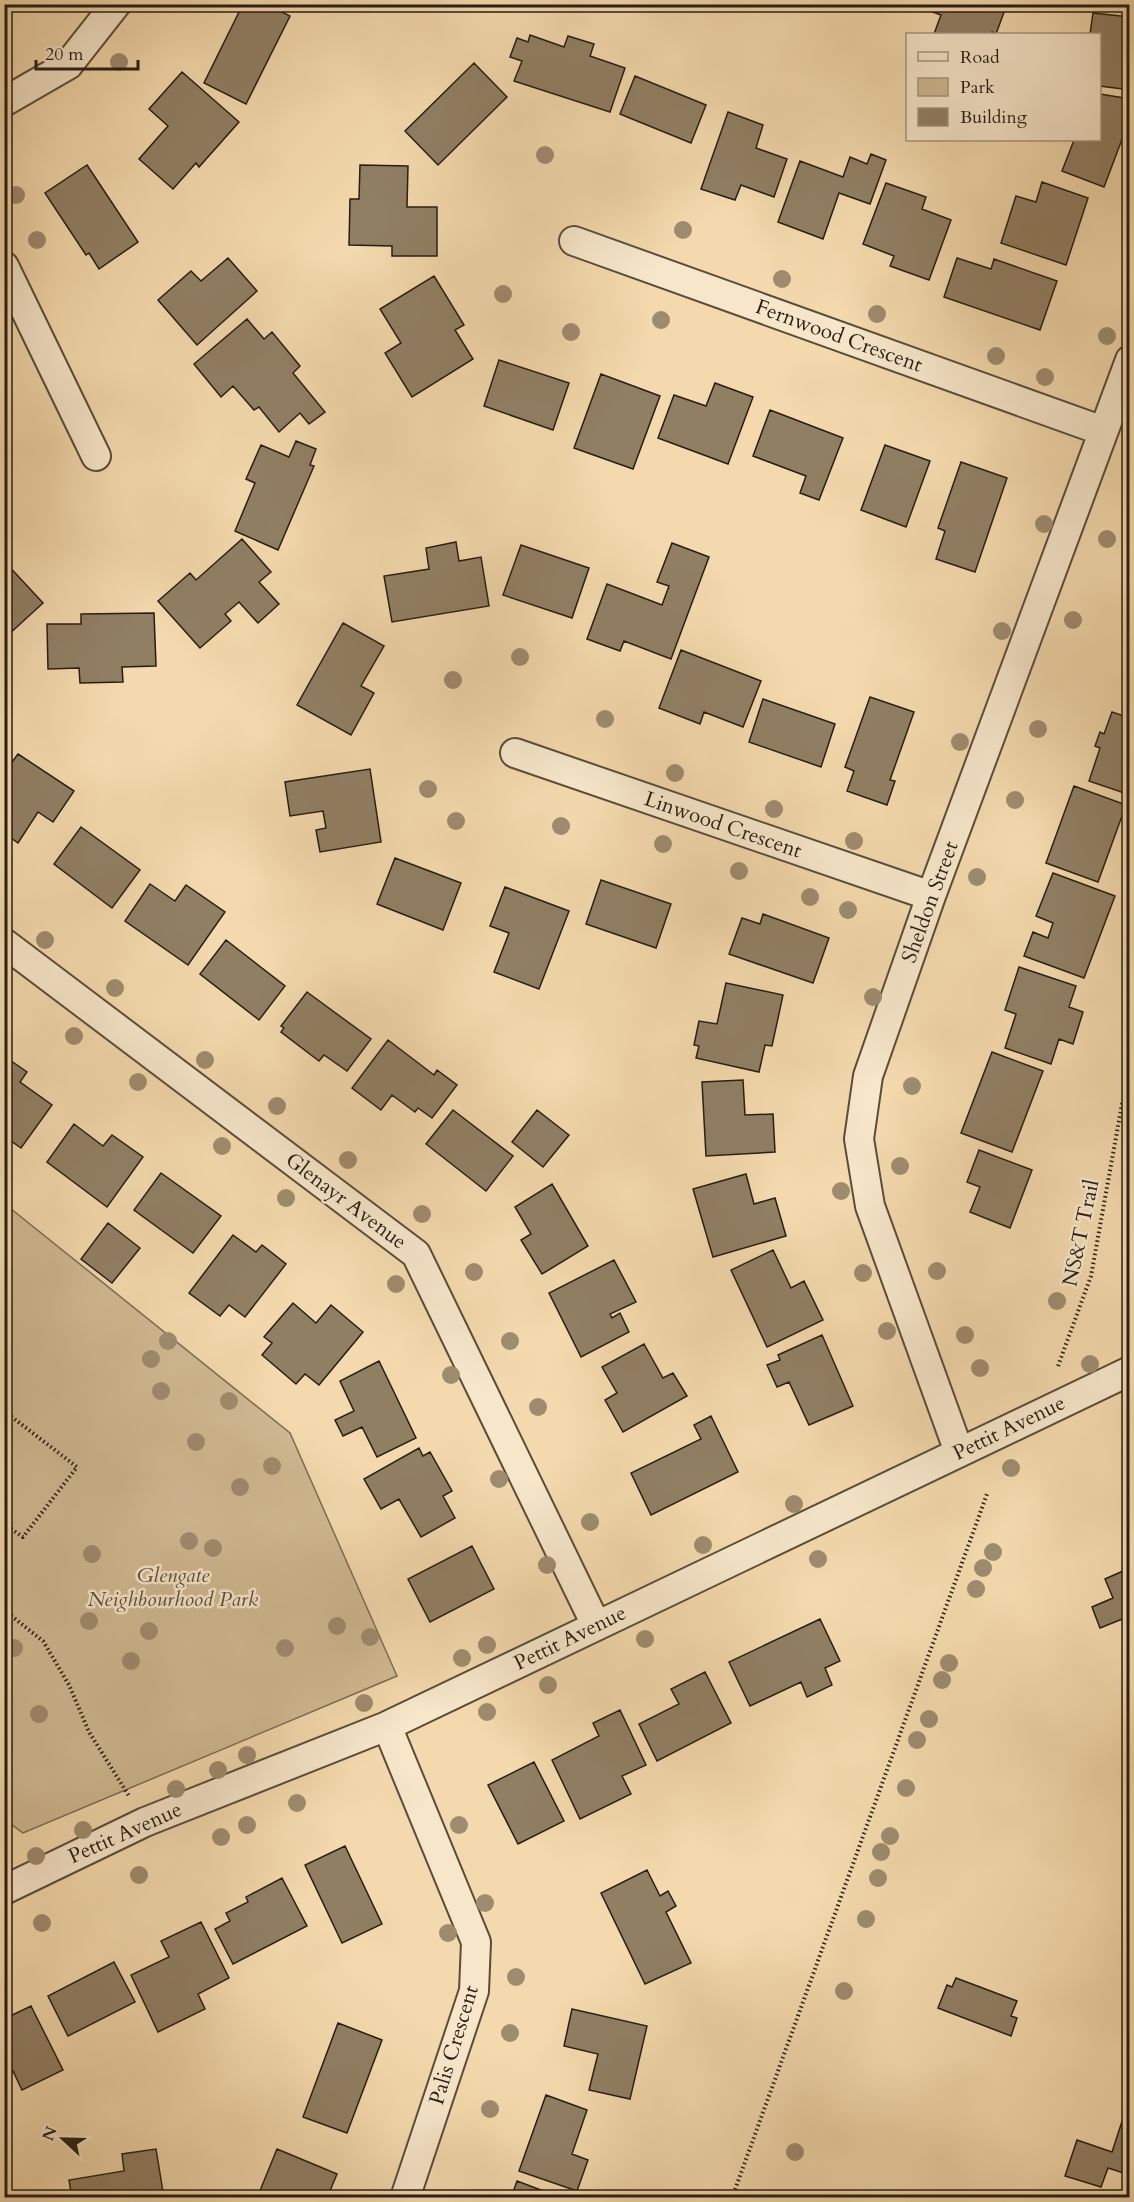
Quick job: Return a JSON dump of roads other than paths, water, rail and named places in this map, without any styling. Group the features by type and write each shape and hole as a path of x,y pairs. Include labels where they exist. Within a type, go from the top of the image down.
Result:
{"street":[{"path":"4,102 68,65 116,4"},
{"name":"Fernwood Crescent","path":"574,241 1103,431"},
{"path":"4,266 96,456"},
{"name":"Sheldon Street","path":"959,1452 870,1206 859,1139 868,1076 931,896 1130,360"},
{"name":"Linwood Crescent","path":"515,753 931,896"},
{"name":"Glenayr Avenue","path":"4,943 416,1254 596,1625"},
{"name":"Pettit Avenue","path":"4,1890 145,1822 387,1726 1130,1371"},
{"name":"Palis Crescent","path":"387,1726 476,1942 474,1991 405,2198"}],"park label":[{"name":"Glengate Neighbourhood Park","path":"173,1587"}]}
